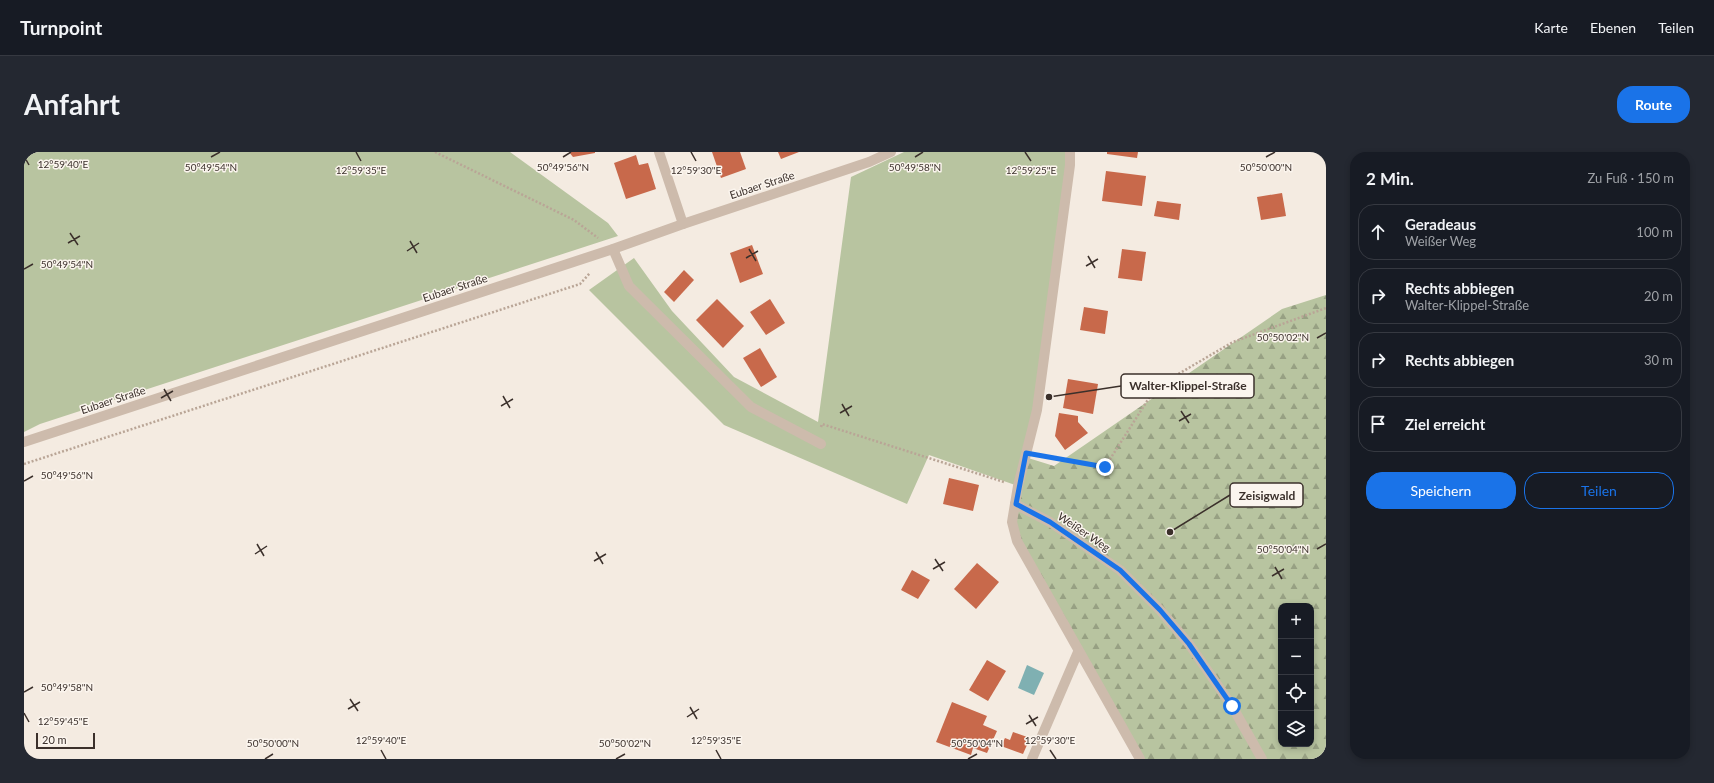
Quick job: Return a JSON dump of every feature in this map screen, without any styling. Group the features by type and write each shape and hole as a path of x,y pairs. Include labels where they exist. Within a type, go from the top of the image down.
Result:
{"street":[{"path":"659,152 683,224"},
{"name":"Eubaer Straße","path":"24,442 613,249 868,162 891,152"},
{"path":"1070,152 1070,165 1037,410 1018,486 1012,522 1017,541 1078,652 1140,759"},
{"path":"613,249 629,286 751,407 819,443"},
{"name":"Weißer Weg","path":"1016,504 1050,522 1120,570 1160,610 1189,644 1232,706 1262,759"},
{"path":"1032,759 1078,652"}],"path":[{"path":"435,152 574,220 613,249"},
{"path":"24,464 580,284 591,272"},
{"path":"1026,453 1105,467 1156,387 1233,342 1326,308"},
{"path":"819,443 822,424 1018,486"}],"green space":[{"path":"24,152 510,152 608,223 618,236 40,424 24,432"},
{"path":"904,152 1068,152 1037,410 1018,486 929,455 907,504 724,425 589,290 634,258 672,311 734,377 818,422 851,177"},
{"path":"1326,295 1326,759 1140,759 1017,541 1015,504 1025,457 1054,466 1282,309"}],"water":[{"path":"1027,665 1044,673 1034,695 1018,688"}],"building":[{"path":"569,152 595,152 595,153 573,157"},
{"path":"712,152 740,152 746,169 721,178"},
{"path":"778,152 799,152 781,159"},
{"path":"1107,152 1138,152 1137,158 1107,154"},
{"path":"636,155 639,165 648,163 656,189 626,199 614,163"},
{"path":"1106,171 1146,176 1142,206 1102,201"},
{"path":"1282,193 1286,216 1261,220 1257,197"},
{"path":"1157,201 1181,204 1179,220 1154,216"},
{"path":"752,245 763,274 740,283 730,253"},
{"path":"1122,249 1146,252 1142,281 1118,278"},
{"path":"684,270 694,280 674,302 664,292"},
{"path":"717,299 744,326 723,348 696,320"},
{"path":"770,299 785,323 766,335 750,312"},
{"path":"1084,307 1108,311 1105,334 1080,330"},
{"path":"760,348 777,377 761,387 743,358"},
{"path":"1068,379 1098,384 1093,414 1063,408"},
{"path":"1059,413 1078,416 1078,422 1088,433 1065,450 1055,436"},
{"path":"949,478 979,485 973,511 943,504"},
{"path":"977,563 999,582 976,609 954,589"},
{"path":"912,570 930,580 918,599 901,590"},
{"path":"987,660 1006,671 988,701 969,690"},
{"path":"952,702 987,716 983,725 997,731 987,753 973,748 971,755 936,742"},
{"path":"1013,732 1030,738 1023,754 1001,746 1005,738 1010,740"}],"place":[{"name":"Walter-Klippel-Straße","path":"1049,397"},
{"name":"Zeisigwald","path":"1170,532"}],"route":[{"path":"1105,467 1026,453 1018,486 1016,504 1027,512 1050,522 1120,570 1160,610 1189,644 1232,706"}]}
